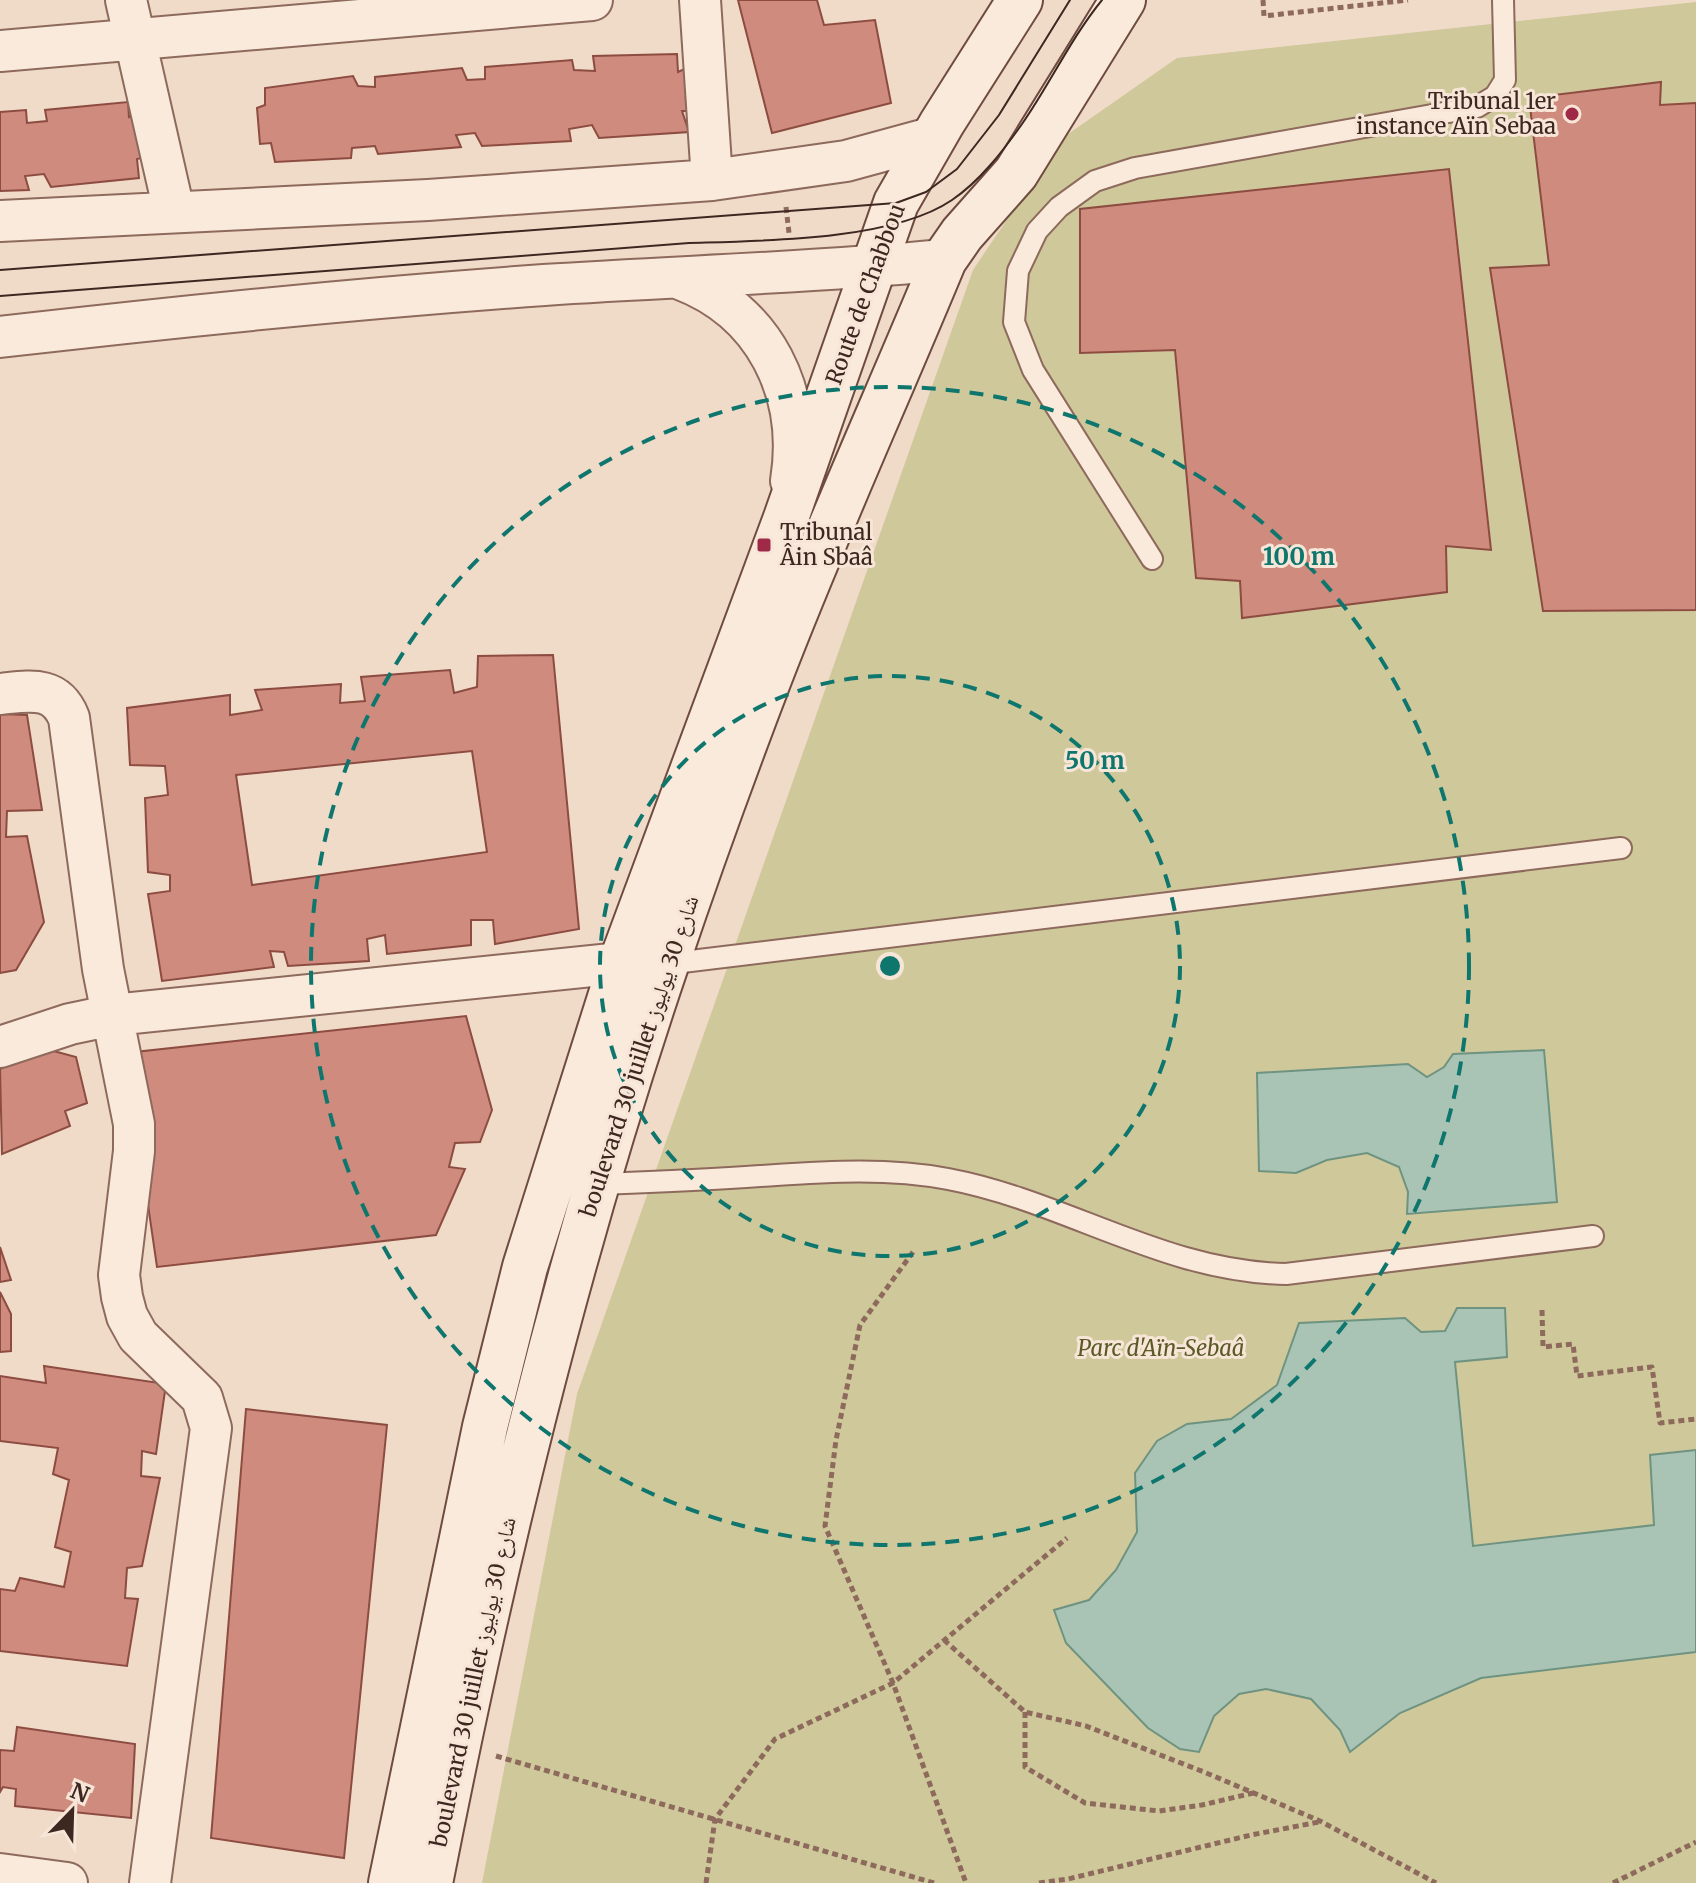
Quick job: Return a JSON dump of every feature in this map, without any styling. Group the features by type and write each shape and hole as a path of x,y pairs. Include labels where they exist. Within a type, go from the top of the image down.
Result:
{"street":[{"path":"126,0 174,211"},
{"path":"0,51 477,5 592,0"},
{"path":"700,0 712,180"},
{"name":"Route de Chabbou","path":"786,518 896,203 1020,0"},
{"path":"0,337 277,306 676,278 796,273 944,260 962,234 1016,173 1123,0"},
{"path":"0,221 428,200 712,180 846,161 934,137"},
{"name":"boulevard 30 juillet شارع 30 يوليوز","path":"391,1883 485,1427 525,1267 573,1186 666,964 769,679 944,260"},
{"path":"676,278 702,287 733,308 756,333 778,369 789,400 794,429 795,460 786,518"},
{"name":"boulevard 30 juillet شارع 30 يوليوز","path":"430,1883 457,1745 528,1434 573,1186 621,963 786,518"},
{"path":"0,694 44,693 64,705 69,718 103,969 134,1124 134,1151 119,1275 122,1297 127,1316 138,1336 202,1398 211,1428 150,1883"},
{"path":"0,1047 70,1024 113,1015 621,963 666,964"},
{"path":"0,1874 67,1883"}],"lane":[{"path":"1152,559 1033,370 1014,322 1018,271 1037,231 1059,207 1095,181 1135,168 1477,107 1495,96 1505,80 1503,0"},
{"path":"666,964 1621,848"},
{"path":"573,1186 839,1171 906,1172 1003,1193 1167,1253 1213,1267 1248,1273 1286,1274 1593,1236"}],"path":[{"path":"1263,0 1264,16 1408,0"},
{"path":"781,171 796,273"},
{"path":"913,1252 860,1325 836,1440 825,1526 893,1683 966,1883"},
{"path":"1542,1310 1543,1347 1573,1344 1577,1376 1652,1367 1660,1423 1696,1419"},
{"path":"706,1883 715,1819 775,1739 893,1683 1067,1538"},
{"path":"944,1640 1025,1712 1086,1726 1253,1793 1320,1821 1436,1883"},
{"path":"1025,1712 1025,1767 1085,1803 1159,1811 1253,1793"},
{"path":"457,1745 934,1883"},
{"path":"1039,1883 1320,1821"},
{"path":"1613,1883 1696,1842"}],"green space":[{"name":"Parc d'Aïn-Sebaâ","path":"1696,2 1696,1883 482,1883 577,1394 973,270 1061,139 1177,58"}],"shaded area":[{"path":"1544,1050 1557,1202 1407,1214 1408,1192 1399,1167 1367,1153 1327,1160 1296,1173 1259,1171 1257,1073 1408,1064 1427,1077 1444,1067 1453,1054"},
{"path":"1457,1308 1505,1308 1507,1357 1455,1362 1473,1546 1654,1525 1650,1455 1696,1450 1696,1652 1481,1678 1400,1713 1350,1752 1340,1730 1311,1699 1266,1689 1239,1694 1214,1716 1199,1752 1180,1749 1148,1728 1066,1643 1054,1610 1089,1600 1116,1570 1137,1532 1135,1473 1157,1441 1187,1424 1231,1419 1277,1385 1299,1323 1405,1318 1421,1332 1445,1331"}],"building":[{"path":"738,0 817,0 824,25 875,20 891,103 772,133"},
{"path":"677,54 678,72 689,67 696,111 682,111 689,132 599,138 592,125 569,129 571,141 482,146 475,133 456,135 461,147 378,154 375,146 352,148 351,158 275,162 271,143 260,144 257,108 265,105 265,88 353,76 358,86 375,87 375,77 462,68 467,80 485,79 485,67 572,60 574,70 595,71 593,56"},
{"path":"1661,82 1660,105 1696,103 1696,610 1543,611 1490,268 1549,265 1529,98"},
{"path":"128,102 129,117 140,113 147,157 137,159 139,178 51,187 44,174 25,176 29,190 0,191 0,112 26,110 27,123 47,121 45,110"},
{"path":"1449,169 1491,550 1446,546 1447,592 1242,618 1240,581 1196,578 1175,350 1080,353 1080,209"},
{"path":"553,655 579,929 495,944 493,920 471,920 471,945 387,954 385,935 367,939 369,961 288,966 284,952 270,951 274,967 162,981 148,894 170,891 170,875 148,872 145,798 168,795 165,766 130,765 127,708 230,695 230,715 262,710 255,690 341,684 340,703 365,701 361,677 450,670 454,693 477,687 478,656","holes":["472,751 487,852 252,885 236,775"]},
{"path":"0,714 27,715 42,810 7,811 6,837 27,836 44,922 16,970 0,973"},
{"path":"466,1016 492,1110 480,1142 455,1143 449,1167 465,1169 436,1235 157,1267 126,1053"},
{"path":"46,1049 76,1057 87,1103 65,1111 70,1126 2,1154 0,1069"},
{"path":"0,1247 11,1280 0,1282"},
{"path":"0,1292 11,1314 11,1351 0,1352"},
{"path":"44,1366 166,1384 156,1454 142,1451 141,1476 160,1478 142,1566 127,1568 125,1598 138,1599 127,1666 0,1651 0,1589 15,1591 20,1578 64,1587 71,1552 55,1547 69,1480 53,1474 58,1448 0,1441 0,1376 46,1383"},
{"path":"246,1409 387,1425 344,1858 211,1838"},
{"path":"17,1727 135,1744 131,1818 15,1806 16,1789 3,1787 0,1792 0,1750 14,1751"}],"tram line":[{"path":"0,270 896,203 926,192 957,169 999,115 1070,0"},
{"path":"0,296 689,243 788,239 896,224 926,214 952,200 981,175 1022,124 1102,0"}],"place":[{"name":"Tribunal 1er instance Aïn Sebaa","path":"1572,114"},
{"name":"Tribunal Âin Sbaâ","path":"764,545"}]}
